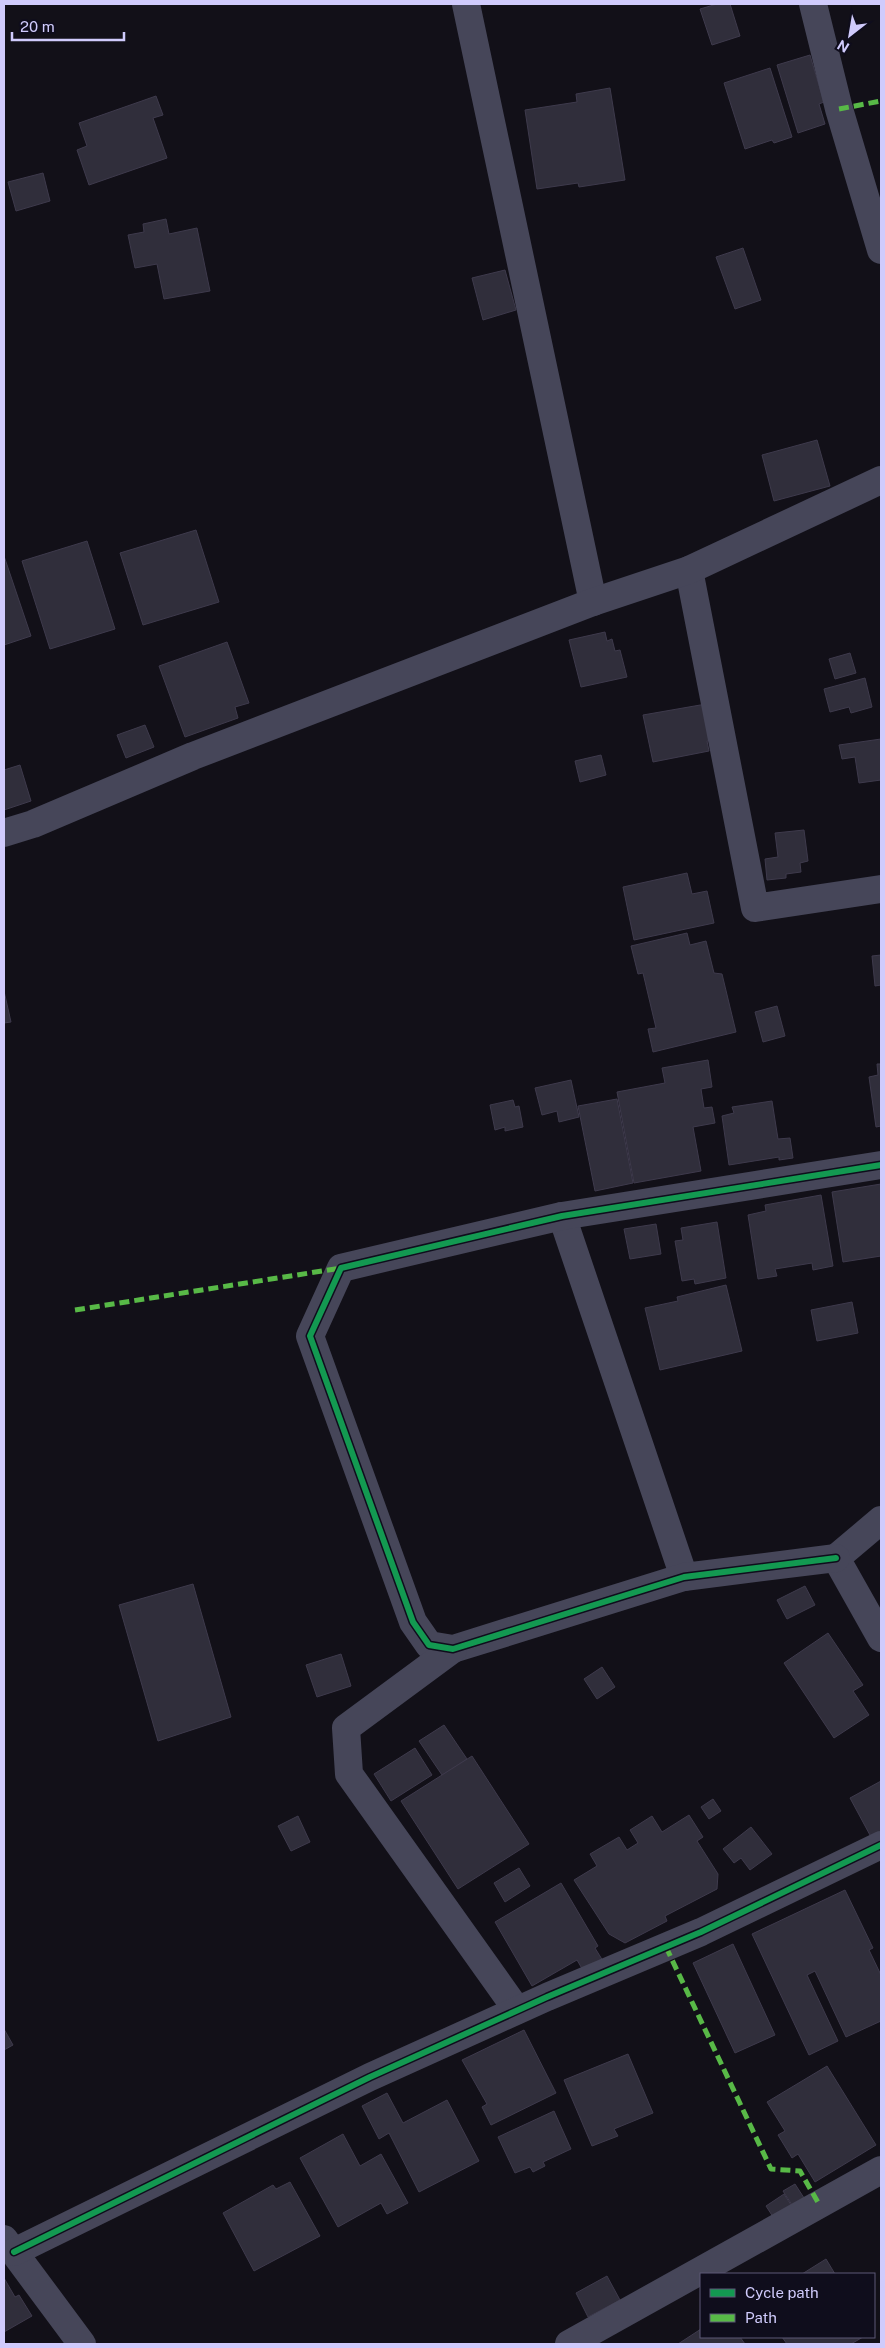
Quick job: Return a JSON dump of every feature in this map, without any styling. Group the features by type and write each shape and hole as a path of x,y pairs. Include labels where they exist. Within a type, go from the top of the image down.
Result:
{"street":[{"path":"466,4 593,602"},
{"path":"813,4 839,109 881,250"},
{"path":"4,833 32,824 193,756 593,602 690,570 881,480"},
{"path":"690,570 755,908 881,888"},
{"path":"453,1649 429,1645 413,1622 310,1336 341,1268 562,1216 881,1166"},
{"path":"562,1216 684,1577"},
{"path":"517,2010 349,1774 346,1728 453,1649 684,1577 836,1558 881,1520"},
{"path":"836,1558 881,1638"},
{"path":"82,2344 9,2245 370,2076 517,2010 701,1932 881,1845"},
{"path":"569,2344 881,2170"}],"building":[{"path":"717,4 730,4 740,36 712,45 700,9"},
{"path":"810,55 824,102 819,104 825,124 798,133 777,65"},
{"path":"770,68 792,137 774,143 772,140 745,149 724,83"},
{"path":"610,88 625,180 579,187 578,183 537,189 525,110 577,102 576,94"},
{"path":"156,96 163,115 153,118 167,158 89,185 77,150 87,146 79,123"},
{"path":"43,173 50,201 16,211 8,182"},
{"path":"166,219 169,234 197,228 210,291 164,299 157,264 135,268 128,235 144,232 143,224"},
{"path":"743,248 761,300 735,309 716,257"},
{"path":"505,270 516,310 483,320 472,278"},
{"path":"817,440 830,486 774,501 762,455"},
{"path":"196,530 219,602 143,625 120,553"},
{"path":"87,541 115,629 50,649 22,561"},
{"path":"4,556 31,636 4,645"},
{"path":"605,632 607,641 612,639 615,651 620,650 627,677 581,687 569,640"},
{"path":"227,642 249,703 235,707 238,718 185,737 159,666"},
{"path":"850,653 856,673 835,679 829,659"},
{"path":"865,678 872,707 851,713 849,707 830,712 824,689"},
{"path":"706,704 713,740 707,741 709,751 653,762 643,715"},
{"path":"145,725 154,747 126,758 117,735"},
{"path":"881,739 881,780 859,783 855,757 842,759 839,745"},
{"path":"601,755 606,775 580,782 575,761"},
{"path":"20,765 31,801 4,810 4,770"},
{"path":"804,830 808,861 800,863 801,872 786,874 786,878 767,880 765,859 778,857 775,833"},
{"path":"687,873 692,894 707,891 714,923 634,940 623,887"},
{"path":"687,933 690,945 706,941 714,973 722,974 736,1032 653,1052 648,1029 656,1028 643,973 638,974 631,946"},
{"path":"881,955 881,985 875,986 872,956"},
{"path":"4,991 11,1022 4,1023"},
{"path":"777,1006 785,1036 763,1042 755,1012"},
{"path":"708,1060 712,1087 701,1089 704,1108 712,1107 715,1123 693,1127 701,1171 634,1183 617,1092 665,1083 662,1068"},
{"path":"877,1064 881,1064 881,1126 876,1127 869,1077 878,1075"},
{"path":"571,1080 579,1117 559,1122 557,1111 542,1115 535,1088"},
{"path":"617,1099 633,1183 595,1191 578,1106"},
{"path":"513,1100 515,1107 519,1106 523,1127 505,1131 505,1127 495,1130 490,1105"},
{"path":"772,1101 778,1139 790,1138 793,1158 779,1160 779,1157 729,1165 722,1116 734,1113 732,1107"},
{"path":"881,1184 881,1256 843,1262 832,1192"},
{"path":"821,1195 833,1266 813,1270 812,1263 775,1269 777,1276 758,1279 748,1215 766,1211 765,1205"},
{"path":"717,1222 726,1278 695,1284 694,1279 682,1281 675,1241 683,1240 681,1228"},
{"path":"656,1224 661,1254 630,1259 624,1229"},
{"path":"726,1285 742,1351 660,1370 645,1308 678,1301 677,1297"},
{"path":"852,1302 858,1333 817,1341 811,1310"},
{"path":"193,1584 231,1717 158,1741 119,1605"},
{"path":"805,1586 815,1605 787,1619 777,1600"},
{"path":"828,1633 863,1685 853,1691 869,1715 834,1738 784,1663"},
{"path":"341,1654 351,1686 317,1697 306,1665"},
{"path":"602,1667 615,1687 597,1699 584,1679"},
{"path":"444,1725 467,1759 442,1775 419,1741"},
{"path":"415,1748 432,1775 391,1801 374,1774"},
{"path":"472,1756 529,1844 458,1889 401,1801"},
{"path":"881,1781 881,1831 871,1837 850,1798"},
{"path":"713,1799 721,1811 709,1819 701,1807"},
{"path":"689,1815 703,1837 697,1841 718,1874 717,1889 665,1916 667,1921 625,1943 609,1934 574,1880 597,1866 590,1854 619,1837 627,1850 638,1843 630,1830 652,1816 662,1832"},
{"path":"298,1816 310,1842 291,1851 278,1826"},
{"path":"751,1827 772,1854 750,1870 741,1858 734,1863 723,1849"},
{"path":"519,1868 530,1886 505,1902 494,1883"},
{"path":"561,1883 598,1946 595,1948 603,1961 584,1972 577,1960 532,1986 495,1922"},
{"path":"845,1890 873,1948 869,1950 881,1975 881,2021 846,2037 815,1971 807,1975 838,2041 809,2055 752,1934"},
{"path":"733,1944 775,2035 735,2053 693,1963"},
{"path":"4,2029 13,2045 4,2050"},
{"path":"524,2030 556,2093 491,2125 482,2107 487,2104 462,2060"},
{"path":"628,2054 653,2113 614,2129 618,2136 592,2146 564,2080"},
{"path":"827,2066 876,2145 815,2182 798,2154 792,2158 778,2135 785,2131 767,2102"},
{"path":"387,2093 403,2123 447,2100 479,2161 419,2192 389,2133 379,2139 362,2106"},
{"path":"554,2111 571,2149 543,2162 545,2166 533,2172 530,2167 515,2173 498,2137"},
{"path":"343,2134 360,2166 381,2154 408,2203 387,2214 381,2203 338,2227 300,2158"},
{"path":"290,2182 320,2236 254,2271 223,2213 273,2185 276,2189"},
{"path":"795,2184 806,2201 794,2208 783,2191"},
{"path":"784,2194 793,2208 775,2220 766,2206"},
{"path":"826,2259 834,2273 804,2273"},
{"path":"607,2276 620,2300 588,2317 576,2293"},
{"path":"4,2278 15,2297 19,2295 32,2316 4,2332"},
{"path":"700,2330 700,2338 741,2338 745,2344 678,2344"},
{"path":"783,2338 861,2338 851,2344 787,2344"}],"marked path":[{"path":"839,109 881,101"},
{"path":"75,1310 341,1268"},
{"path":"666,1947 771,2169 800,2171 819,2204"}],"cycle path":[{"path":"836,1558 684,1577 453,1649 429,1645 413,1622 310,1336 341,1268 562,1216 881,1165"},
{"path":"14,2252 370,2077 547,1997 701,1932 881,1845"}]}
